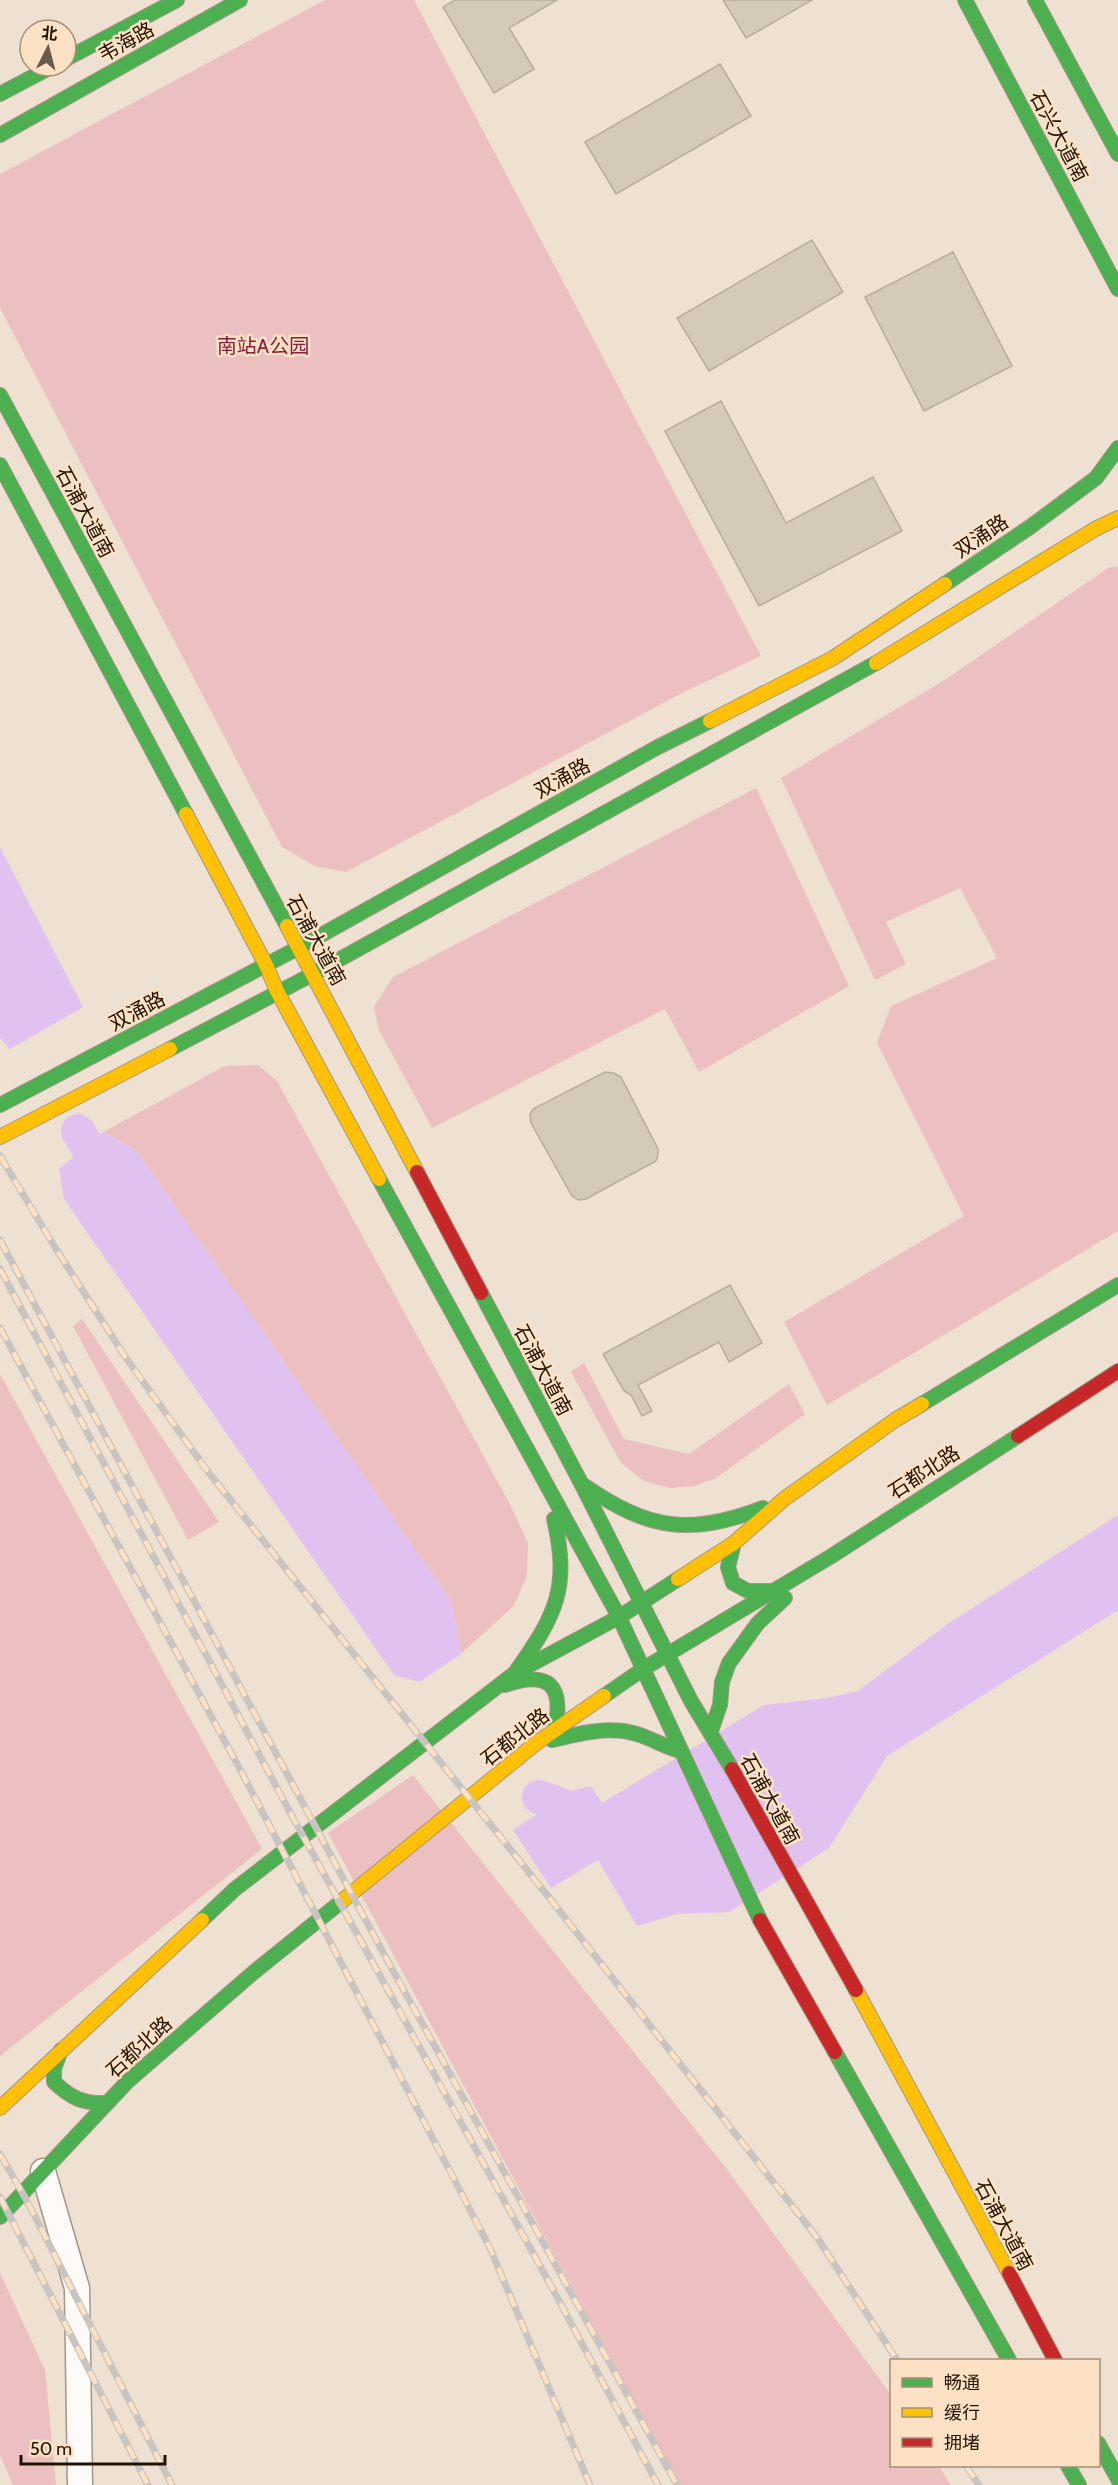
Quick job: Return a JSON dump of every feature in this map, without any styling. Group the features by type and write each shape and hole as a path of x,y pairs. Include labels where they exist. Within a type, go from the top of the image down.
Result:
{"main road":[{"name":"韦海路","path":"78,53 177,0"},
{"name":"韦海路","path":"0,135 240,0"},
{"name":"石兴大道南","path":"965,0 1118,290"},
{"path":"1035,0 1118,154"},
{"path":"0,94 30,78"},
{"name":"石浦大道南","path":"0,395 313,974 643,1602 691,1701 711,1731 874,2024 1053,2359"},
{"name":"双涌路","path":"0,1105 298,948 656,748 833,658 1030,526 1096,478 1118,448"},
{"path":"0,465 266,965 277,991 619,1617 754,1909 1008,2359"},
{"path":"0,1137 313,974 854,677 1095,529 1118,518"},
{"path":"515,1673 643,1602 734,1543 784,1499 895,1420 1118,1285"},
{"name":"石都北路","path":"0,2217 128,2080 254,1972 535,1744 643,1670 830,1557 1118,1371"},
{"path":"517,1434 540,1440 547,1429 544,1413"},
{"path":"0,2108 235,1889 515,1673 534,1646 558,1602 563,1576 561,1544 543,1479"},
{"path":"581,1483 610,1505 636,1516 662,1523 699,1527 735,1521 784,1499"},
{"path":"734,1543 727,1559 726,1571 733,1582 742,1591 754,1593 773,1591"},
{"path":"680,1751 685,1735 697,1728 711,1731 720,1705 722,1682 729,1663 758,1623 830,1557"},
{"path":"497,1689 524,1678 544,1681 556,1693 558,1708 555,1729"},
{"path":"535,1744 595,1730 618,1730 680,1751"},
{"path":"61,2050 54,2069 54,2082 74,2101 89,2104 107,2103"},
{"path":"1100,2447 1118,2479"},
{"path":"1069,2467 1079,2485"}],"street":[{"path":"43,2171 76,2288 80,2485"}],"green space":[{"name":"南站A公园","path":"325,0 414,0 761,656 686,691 346,872 315,866 282,847 0,308 0,174"},
{"path":"1118,566 1118,1231 827,1405 784,1322 964,1216 877,1043 891,1006 997,958 960,888 886,922 906,964 875,980 781,778 943,681 1108,568"},
{"path":"756,788 849,986 699,1072 665,1009 432,1128 379,1030 374,1007 393,977"},
{"path":"258,1065 277,1081 510,1504 528,1543 527,1575 514,1606 462,1653 450,1599 136,1150 103,1132 225,1066"},
{"path":"82,1319 219,1522 188,1540 73,1326"},
{"path":"584,1363 624,1439 689,1454 789,1384 805,1414 716,1478 695,1486 670,1488 644,1481 621,1463 571,1372"},
{"path":"0,1374 262,1849 0,2056"},
{"path":"413,1775 726,2168 890,2394 890,2467 940,2467 951,2485 678,2485 328,1833"},
{"path":"0,2273 45,2370 56,2485 13,2485 0,2455"}],"shaded area":[{"path":"0,847 83,1007 10,1049 0,1038"},
{"path":"103,1132 136,1150 450,1599 462,1653 420,1682 394,1675 64,1199 59,1169"},
{"path":"1118,1515 1118,1610 887,1756 829,1848 729,1912 677,1914 637,1926 598,1860 551,1888 513,1830 574,1790 591,1786 602,1803 764,1705 828,1698 858,1691 949,1623"}],"building":[{"path":"455,0 557,0 509,28 534,69 494,93 443,7"},
{"path":"723,0 812,0 746,38"},
{"path":"720,64 751,116 616,194 585,142"},
{"path":"812,240 843,292 709,371 677,318"},
{"path":"953,252 1012,366 924,411 865,297"},
{"path":"721,401 786,523 873,477 902,531 759,606 665,431"},
{"path":"605,1072 621,1077 658,1149 658,1155 656,1161 586,1199 579,1200 572,1196 531,1123 530,1115 533,1109"},
{"path":"730,1285 762,1343 729,1362 719,1342 638,1385 652,1411 642,1416 631,1395 624,1391 603,1354"}],"waterway":[{"path":"78,1131 110,1185"},
{"path":"539,1797 599,1819"}],"railway":[{"path":"0,1156 126,1358 209,1473 816,2236 896,2359"},
{"path":"0,1240 385,1956 677,2485"},
{"path":"0,1269 292,1816 658,2485"},
{"path":"0,1328 241,1771 490,2248 590,2485"},
{"path":"0,2154 27,2201 172,2485"},
{"path":"0,2197 148,2485"},
{"path":"967,2467 979,2485"}],"traffic: fast":[{"path":"78,53 177,0"},
{"path":"0,135 240,0"},
{"path":"965,0 1118,289"},
{"path":"1035,0 1118,154"},
{"path":"0,94 30,78"},
{"path":"0,395 287,926"},
{"path":"945,584 1030,527 1096,478 1118,448"},
{"path":"0,465 186,814"},
{"path":"170,1049 313,974 876,663"},
{"path":"0,1105 298,948 656,748 710,721"},
{"path":"379,1179 619,1617 760,1920"},
{"path":"922,1404 1118,1285"},
{"path":"481,1293 581,1483 691,1701 732,1769"},
{"path":"604,1696 643,1669 830,1557 1018,1436"},
{"path":"585,1486 630,1512 650,1520 671,1524 713,1523 763,1508"},
{"path":"517,1670 541,1633 556,1599 560,1582 560,1564 554,1519"},
{"path":"734,1543 728,1567 733,1583 748,1591 773,1591"},
{"path":"202,1920 235,1889 515,1673 619,1617 678,1579"},
{"path":"711,1731 720,1705 722,1682 729,1663 758,1623 785,1598"},
{"path":"505,1685 533,1679 550,1685 557,1701 555,1729"},
{"path":"552,1740 607,1730 640,1735 680,1751"},
{"path":"0,2217 128,2081 254,1972 342,1901"},
{"path":"61,2050 54,2069 54,2082 78,2099 107,2103"},
{"path":"835,2052 1008,2359"},
{"path":"1100,2447 1118,2479"},
{"path":"1069,2467 1079,2485"}],"traffic: slow":[{"path":"876,663 1095,529 1118,518"},
{"path":"710,721 833,658 945,584"},
{"path":"186,814 266,965 277,991 379,1179"},
{"path":"287,926 417,1172"},
{"path":"0,1137 170,1049"},
{"path":"678,1579 734,1543 784,1499 895,1420 922,1404"},
{"path":"342,1901 535,1744 604,1696"},
{"path":"0,2108 202,1920"},
{"path":"856,1990 1009,2273"}],"traffic: jam":[{"path":"417,1172 481,1293"},
{"path":"1018,1436 1118,1371"},
{"path":"732,1769 856,1990"},
{"path":"760,1920 835,2052"},
{"path":"1009,2273 1054,2359"}]}
